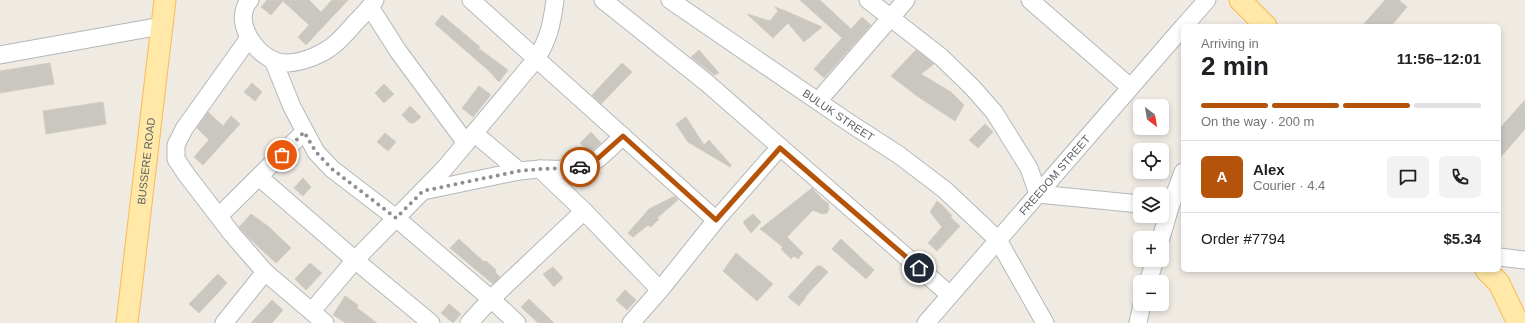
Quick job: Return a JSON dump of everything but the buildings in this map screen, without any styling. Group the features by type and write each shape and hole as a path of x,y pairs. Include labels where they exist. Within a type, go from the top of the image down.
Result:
{"main road":[{"name":"BUSSERE ROAD","path":"127,323 165,0"},
{"path":"1488,272 1499,283 1518,323"}],"street":[{"path":"250,0 245,8 244,24 249,38 261,52 272,60 287,63 306,59 336,44 373,4 398,51 470,138 519,171"},
{"path":"471,0 716,220"},
{"path":"312,311 355,260 423,191 470,138 536,59 550,34 555,0"},
{"path":"603,0 707,83 950,295"},
{"name":"BULUK STREET","path":"670,0 899,155 939,185 998,240 1045,323"},
{"path":"868,0 892,17 941,57 972,87 994,112 1029,168 1038,194 1133,203"},
{"path":"818,101 906,0"},
{"path":"1030,0 1130,87"},
{"name":"FREEDOM STREET","path":"1185,24 1207,0"},
{"path":"0,55 162,26"},
{"name":"FREEDOM STREET","path":"926,323 1181,28"},
{"path":"249,38 184,129 176,145 176,160 265,272 325,323"},
{"path":"272,60 304,132 316,152 332,169 396,218 491,298 517,323"},
{"path":"219,216 304,132"},
{"path":"423,191 519,171 573,168 595,161 623,136"},
{"path":"631,323 660,290 716,220 780,148"},
{"path":"540,169 584,211 660,290"},
{"path":"259,177 431,323"},
{"path":"1164,231 1181,179"},
{"path":"469,323 491,298 584,211"},
{"path":"1501,257 1525,260"},
{"path":"224,323 265,272"},
{"path":"1138,323 1141,311"}],"way so far":[{"path":"282,155 304,132 316,152 332,169 396,218 423,191 519,171 580,167"}],"route":[{"path":"580,167 595,161 623,136 716,220 780,148 919,268"}]}
